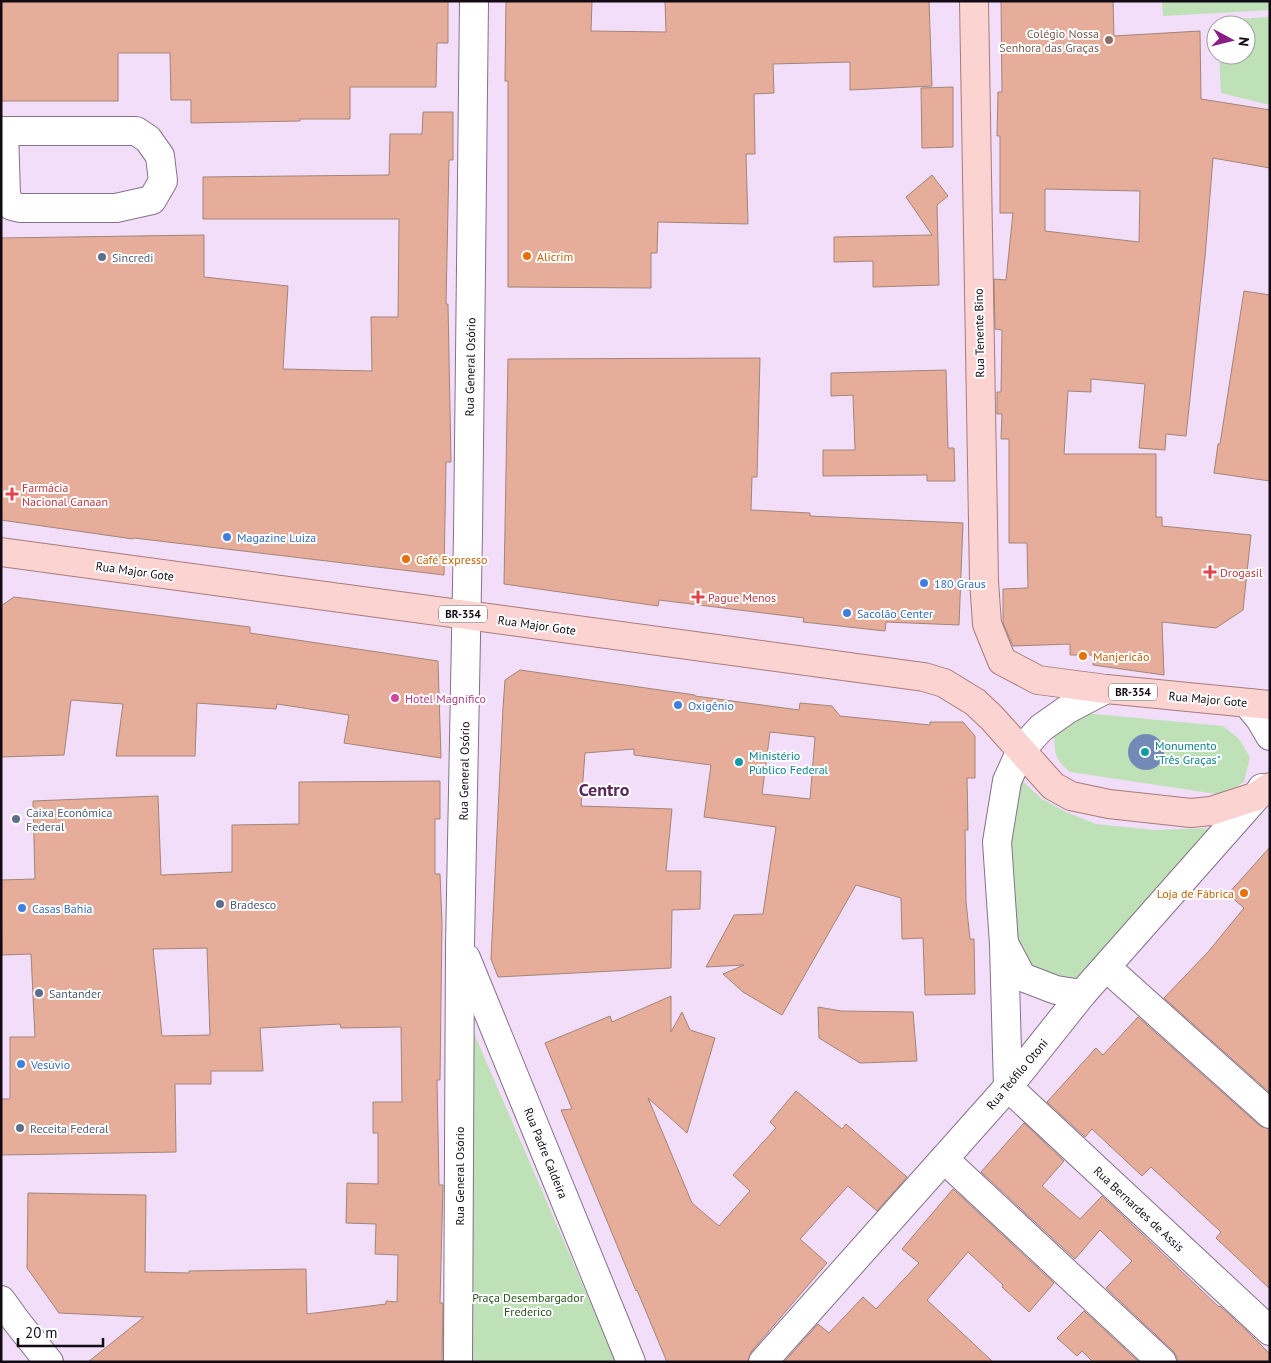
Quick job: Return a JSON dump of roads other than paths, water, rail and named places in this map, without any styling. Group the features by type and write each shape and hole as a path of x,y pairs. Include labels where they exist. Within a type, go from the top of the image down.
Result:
{"main road":[{"name":"Rua Tenente Bino","path":"974,1 984,580 987,624 1002,661"},
{"name":"Rua Major Gote","path":"1,552 924,677 944,682 974,702 992,718 1053,786 1071,796 1109,804 1191,812 1211,811 1267,790"},
{"name":"Rua Major Gote","path":"1002,661 1038,680 1106,689 1258,704"}],"street":[{"name":"Rua General Osório","path":"458,1362 460,945 467,615 474,1"},
{"path":"2,131 136,132 148,139 160,156 163,181 152,200 116,208 20,208 12,206 6,196 2,131"},
{"path":"1008,1087 1004,944 997,842 1007,781 1021,750 1042,728 1061,714 1106,689"},
{"path":"1258,704 1260,719 1270,736"},
{"name":"Rua Teófilo Otoni","path":"763,1362 1008,1087 1082,994 1267,790"},
{"path":"1004,944 1022,977 1056,990 1082,994"},
{"name":"Rua Padre Caldeira","path":"460,945 631,1362"},
{"path":"1106,967 1270,1114"},
{"name":"Rua Bernardes de Assis","path":"1008,1087 1270,1331"},
{"path":"944,1159 1162,1362"},
{"path":"1,1300 9,1331 49,1362"}],"water":[{"path":"1146,734 1158,740 1164,752 1158,764 1146,770 1134,764 1128,752 1134,740"}],"place":[{"name":"Colégio Nossa Senhora das Graças","path":"1109,40"},
{"name":"Alicrim","path":"527,256"},
{"name":"Sincredi","path":"102,257"},
{"name":"Farmácia Nacional Canaan","path":"12,494"},
{"name":"Magazine Luiza","path":"227,537"},
{"name":"Café Expresso","path":"406,559"},
{"name":"Drogasil","path":"1210,572"},
{"name":"180 Graus","path":"924,583"},
{"name":"Pague Menos","path":"698,597"},
{"name":"Sacolão Center","path":"847,613"},
{"name":"Manjericão","path":"1083,656"},
{"name":"Hotel Magnífico","path":"395,698"},
{"name":"Oxigênio","path":"678,705"},
{"name":"Monumento \"Três Graças\"","path":"1145,752"},
{"name":"Ministério Público Federal","path":"739,762"},
{"name":"Caixa Econômica Federal","path":"16,819"},
{"name":"Loja de Fábrica","path":"1244,893"},
{"name":"Bradesco","path":"220,904"},
{"name":"Casas Bahia","path":"22,908"},
{"name":"Santander","path":"39,993"},
{"name":"Vesúvio","path":"21,1064"},
{"name":"Receita Federal","path":"20,1128"}],"district":[{"name":"Centro","path":"604,789"}],"park label":[{"name":"Praça Desembargador Frederico","path":"528,1304"}]}
